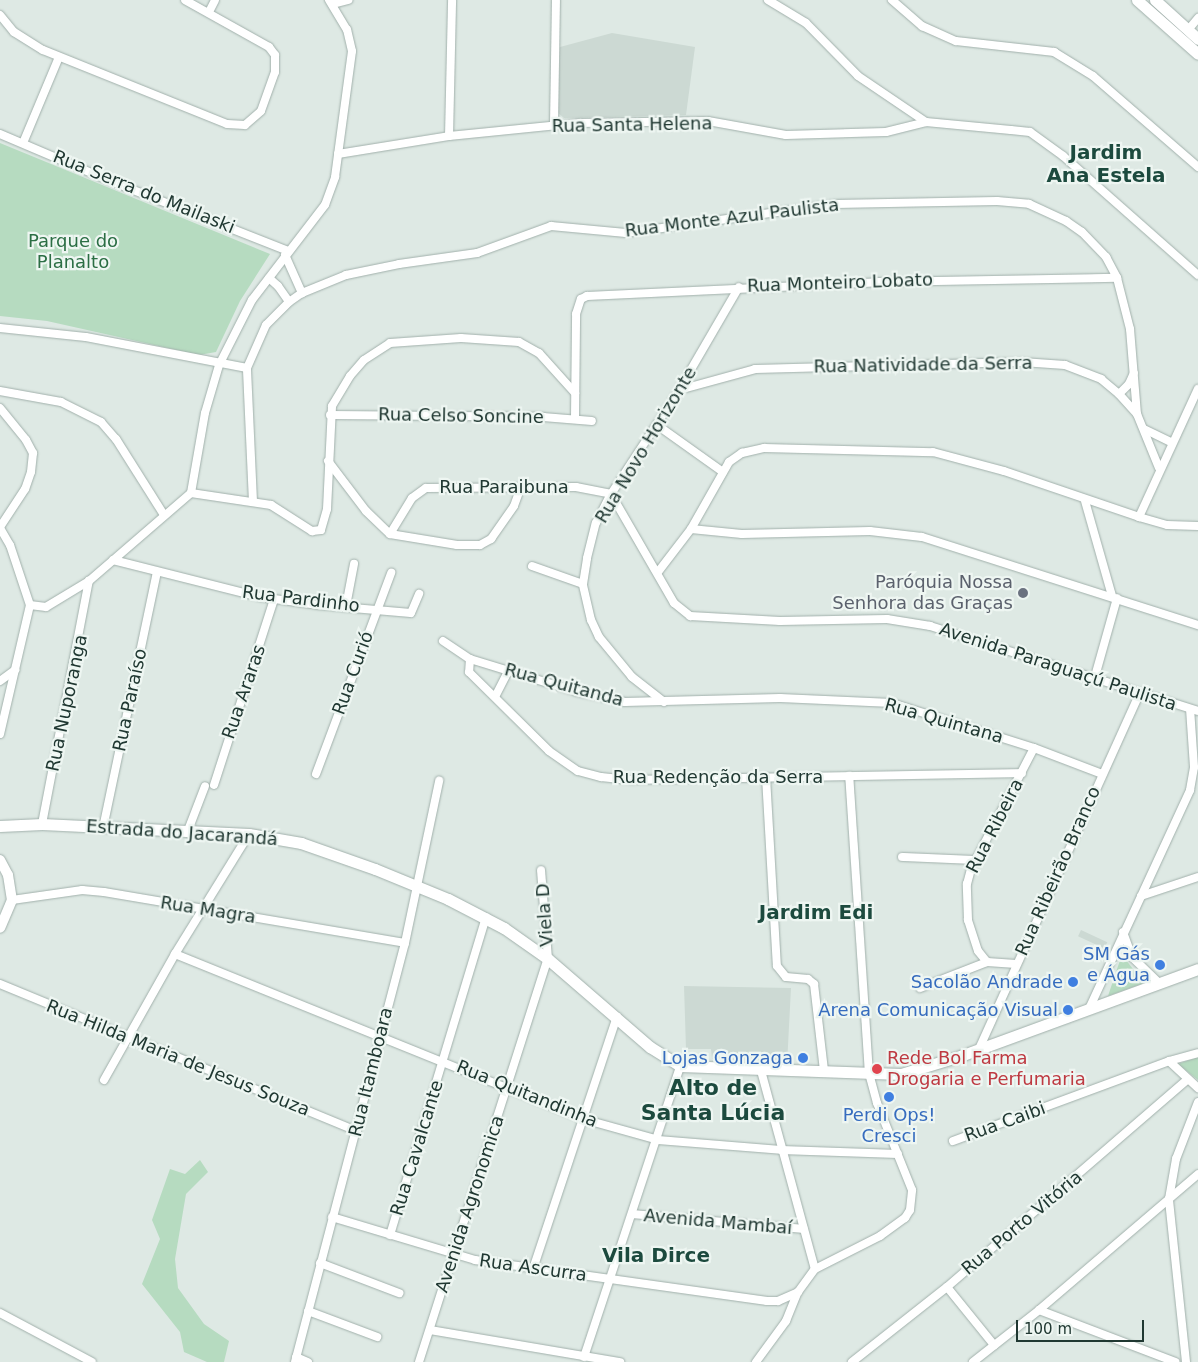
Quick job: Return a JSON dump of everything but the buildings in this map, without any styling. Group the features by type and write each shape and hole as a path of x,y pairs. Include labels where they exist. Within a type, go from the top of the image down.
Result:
{"main road":[{"path":"1137,0 1198,54"},
{"path":"1156,0 1198,39"},
{"name":"Estrada do Jacarandá","path":"0,826 42,824 187,833 249,834 301,843 418,886 486,917 548,959 650,1047 680,1066"},
{"path":"680,1066 760,1067 868,1074 913,1071 1089,1011 1198,969"}],"street":[{"path":"0,15 4,23 26,42 59,57 227,124 245,125 261,110 275,72 275,55 269,47 185,0"},
{"path":"209,12 215,0"},
{"path":"30,605 51,605 90,581 191,493 205,413 219,365 252,300 286,253 325,206 338,154 352,52 347,30 331,2 348,0"},
{"path":"450,136 452,0"},
{"path":"554,125 556,0"},
{"path":"768,0 806,23 858,76 926,122 1030,132 1063,156 1198,275"},
{"path":"892,0 922,26 956,41 1037,48 1054,52 1072,61 1122,100 1198,167"},
{"path":"1188,30 1198,18"},
{"path":"23,142 59,57"},
{"name":"Rua Santa Helena","path":"338,154 450,136 554,125 708,121 786,135 886,132 926,122"},
{"name":"Rua Serra do Mailaski","path":"0,134 286,253"},
{"name":"Rua Monte Azul Paulista","path":"247,368 266,325 289,302 302,293 346,275 399,264 478,253 551,226 626,233 806,206 997,201 1029,204 1066,221 1082,232 1106,257 1117,278 1126,303 1137,414"},
{"path":"286,253 302,293"},
{"path":"268,278 278,286 289,302"},
{"name":"Rua Monteiro Lobato","path":"575,393 576,314 581,299 588,296 739,287 1117,278"},
{"name":"Rua Novo Horizonte","path":"664,702 632,677 599,636 591,620 583,584 596,524 611,494 657,425 739,287"},
{"path":"0,328 86,337 219,365 247,368 253,502"},
{"path":"191,493 271,506 312,531 320,530 326,516 330,415 335,399 364,360 375,350 406,340 490,338 519,342 539,353 575,393 575,418"},
{"name":"Rua Natividade da Serra","path":"678,390 755,369 1030,362 1082,369 1119,394 1137,414 1159,468"},
{"path":"1119,394 1129,384 1134,373"},
{"path":"1139,517 1159,468 1198,389"},
{"path":"0,391 60,402 101,422 116,439 164,516"},
{"path":"0,408 26,440 33,453 32,472 25,489 0,527 10,545 30,605 0,734"},
{"name":"Rua Celso Soncine","path":"330,415 575,418 592,421"},
{"path":"657,425 723,472"},
{"path":"1144,429 1172,442"},
{"path":"658,572 691,529 723,472 735,457 764,448 933,452 1004,471 1085,501 1167,525 1198,526"},
{"path":"328,461 366,511 390,534 457,546 480,545 497,532 514,506 521,487"},
{"name":"Rua Paraibuna","path":"390,534 421,490 576,486 611,494"},
{"name":"Avenida Paraguaçú Paulista","path":"611,494 681,612 699,619 899,621 939,629 1094,680 1198,711"},
{"path":"1085,501 1114,597 1094,680"},
{"path":"691,529 742,534 870,531 922,537 1198,625"},
{"name":"Rua Pardinho","path":"113,560 274,599 377,608 411,613 419,594"},
{"path":"346,606 354,564"},
{"path":"532,566 583,584"},
{"name":"Rua Paraíso","path":"103,828 157,572"},
{"name":"Rua Curió","path":"316,774 391,573"},
{"name":"Rua Nuporanga","path":"42,824 90,581"},
{"name":"Rua Araras","path":"214,785 274,599"},
{"path":"443,641 470,659"},
{"name":"Rua Quitanda","path":"470,659 606,699 643,704 780,698"},
{"name":"Rua Redenção da Serra","path":"470,659 469,672 496,695 537,740 578,771 632,780 1022,773"},
{"path":"0,681 15,670"},
{"path":"496,695 508,671"},
{"name":"Rua Ribeirão Branco","path":"979,1049 1139,694"},
{"name":"Rua Quintana","path":"780,698 892,703 1034,748 1102,774"},
{"path":"1089,1011 1123,932 1190,790 1194,767 1190,709"},
{"name":"Rua Ribeira","path":"987,962 978,952 968,920 967,884 976,860 1034,748"},
{"path":"756,1362 786,1321 798,1292 815,1269 880,1236 906,1218 910,1210 912,1190 868,1074 849,776"},
{"path":"766,777 777,966 786,977 808,979 814,984 824,1071"},
{"name":"Rua Itamboara","path":"296,1359 332,1217 357,1131 379,1036 405,943 439,781"},
{"path":"187,833 205,786"},
{"path":"104,1080 175,954 249,834"},
{"path":"902,857 976,860"},
{"path":"0,860 8,875 12,900 0,928"},
{"name":"Viela D","path":"541,870 548,959"},
{"path":"1141,896 1198,877"},
{"name":"Rua Magra","path":"12,900 97,891 405,943"},
{"name":"Rua Cavalcante","path":"390,1235 486,917"},
{"path":"1123,932 1132,957 1158,983"},
{"name":"Rua Quitandinha","path":"175,954 379,1036 444,1060 583,1119 658,1140 781,1150 898,1154"},
{"name":"Avenida Agronomica","path":"419,1362 548,959"},
{"path":"920,988 987,962 1016,964"},
{"name":"Rua Hilda Maria de Jesus Souza","path":"0,984 357,1131"},
{"path":"532,1269 617,1017"},
{"name":"Rua Caibi","path":"953,1142 1169,1061 1198,1053"},
{"path":"1169,1061 1187,1080 1198,1088"},
{"path":"584,1356 658,1140 680,1066"},
{"path":"760,1067 781,1150 815,1269"},
{"name":"Rua Porto Vitória","path":"852,1362 948,1286 1187,1080"},
{"path":"1186,1362 1169,1199 1176,1159 1198,1102"},
{"path":"973,1362 1039,1310 1198,1174"},
{"name":"Avenida Mambaí","path":"633,1214 803,1229"},
{"name":"Rua Ascurra","path":"332,1217 453,1255 532,1269 768,1302 778,1301 798,1292"},
{"path":"320,1263 399,1293"},
{"path":"948,1286 994,1345"},
{"path":"308,1310 377,1336"},
{"path":"1039,1310 1175,1362"},
{"path":"0,1313 92,1362"},
{"path":"430,1330 620,1362"},
{"path":"296,1359 308,1362"}],"shaded area":[{"path":"612,33 695,47 686,115 564,118 558,113 560,47"},
{"path":"1081,930 1107,942 1104,949 1078,936"},
{"path":"684,986 791,988 787,1065 712,1059 711,1049 686,1049"}],"green space":[{"name":"Parque do Planalto","path":"0,143 270,254 240,301 216,352 199,355 47,321 0,316"},
{"path":"1122,955 1144,983 1108,996 1117,969"},
{"path":"1198,1057 1198,1080 1178,1064"},
{"path":"200,1160 208,1172 186,1194 175,1259 178,1288 204,1324 229,1341 224,1362 207,1362 184,1352 180,1332 142,1284 160,1239 152,1220 170,1169 185,1174"}],"place":[{"name":"Paróquia Nossa Senhora das Graças","path":"1023,593"},
{"name":"SM Gás e Água","path":"1160,965"},
{"name":"Sacolão Andrade","path":"1073,982"},
{"name":"Arena Comunicação Visual","path":"1068,1010"},
{"name":"Lojas Gonzaga","path":"803,1058"},
{"name":"Rede Bol Farma Drogaria e Perfumaria","path":"877,1069"},
{"name":"Perdi Ops! Cresci","path":"889,1097"}],"district":[{"name":"Jardim Ana Estela","path":"1106,164"},
{"name":"Jardim Edi","path":"816,912"},
{"name":"Alto de Santa Lúcia","path":"713,1100"},
{"name":"Vila Dirce","path":"656,1255"}]}
